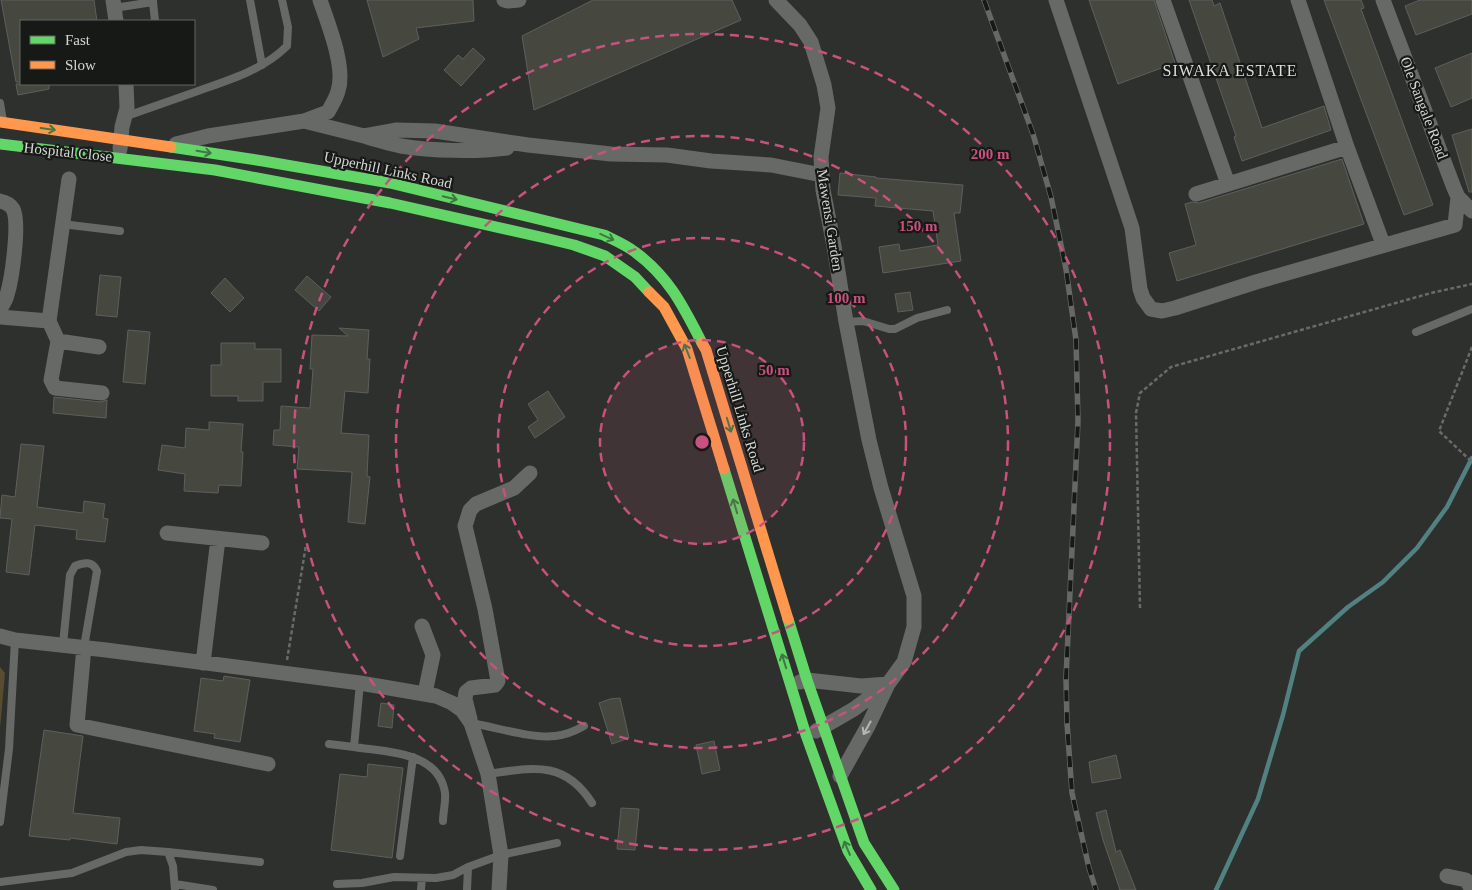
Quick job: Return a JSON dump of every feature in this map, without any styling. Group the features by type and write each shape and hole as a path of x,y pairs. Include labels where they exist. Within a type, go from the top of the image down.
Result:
{"street":[{"path":"168,146 208,136 304,121 328,112 339,90 340,74 337,56 320,0"},
{"path":"504,0 519,0"},
{"name":"Mawensi Garden","path":"776,0 800,25 811,42 824,85 828,108 821,157 823,190 846,322 869,440 881,488 914,596 914,627 904,662 888,684"},
{"path":"1056,0 1132,228 1140,289 1143,298 1151,309 1162,311 1175,308 1383,244 1435,232 1455,225 1458,197"},
{"path":"1163,0 1228,184"},
{"path":"1298,0 1347,147 1383,244"},
{"name":"Ole Sangale Road","path":"1383,0 1458,197 1472,211"},
{"name":"Hospital Close","path":"0,144 118,160 127,108 126,85"},
{"path":"304,121 364,136 397,130 435,131 528,145 611,154 667,155 711,161 771,165 822,175"},
{"name":"Hospital Close","path":"2,122 122,139"},
{"name":"Upperhill Links Road","path":"122,139 263,161 390,184 580,228 604,235 634,251 655,269 677,295 706,350 807,680 840,776 864,843 882,874 894,890"},
{"path":"1196,194 1347,147"},
{"path":"118,160 215,170 283,182 526,233 605,256 635,277 664,307 687,349 806,735 848,851 871,890"},
{"path":"69,179 49,321 58,341 52,380 55,388 102,393"},
{"path":"0,201 9,204 13,209 16,220 15,247 5,284 7,294 0,309"},
{"path":"0,316 49,321"},
{"path":"58,341 99,347"},
{"path":"499,890 501,855 488,774 465,699 466,692 471,688 495,685 498,681 485,609 466,526 467,516 476,504 514,488 530,473"},
{"path":"167,533 262,544"},
{"path":"203,663 218,539"},
{"path":"422,626 433,655 425,694"},
{"path":"7,638 360,683 436,696 462,710 471,723"},
{"path":"84,647 77,725 268,764"},
{"path":"790,684 807,680 861,686 888,684"},
{"path":"806,735 824,727 854,709 888,684"},
{"path":"840,776 868,726 888,684"},
{"path":"1447,876 1466,880 1472,888"}],"lane":[{"path":"250,0 262,65"},
{"path":"124,117 231,79 262,65 277,55 287,46 288,27 282,0"},
{"path":"115,10 153,1 156,20"},
{"path":"0,103 2,122"},
{"path":"62,224 120,231"},
{"path":"1416,332 1472,309"},
{"path":"846,322 863,321 895,329 917,318 947,310"},
{"path":"64,644 70,575 75,566 87,563 94,566 97,571 84,647"},
{"path":"0,822 9,749 7,638"},
{"path":"354,747 360,683"},
{"path":"471,723 531,734 554,736 568,734 584,726"},
{"path":"329,744 413,757 430,766 441,780 445,794 443,820"},
{"path":"400,856 413,757"},
{"path":"488,774 531,768 547,769 566,776 583,789 592,802"},
{"path":"337,884 362,883 394,877 422,878 453,875 468,867 501,855 557,843"},
{"path":"0,882 72,873 126,852 141,850 260,862"},
{"path":"168,852 175,887 213,890"},
{"path":"467,890 468,867"},
{"path":"421,890 422,878"}],"path":[{"path":"1140,608 1136,413 1140,393 1170,367 1431,293 1472,284"},
{"path":"1472,347 1439,431 1472,462"},
{"path":"285,674 306,544"}],"shaded area":[{"path":"0,667 5,673 0,728"}],"building":[{"path":"1,0 94,0 97,20 20,20 20,82 16,82"},
{"path":"367,0 473,0 474,21 416,28 419,39 383,57"},
{"path":"593,0 732,0 741,20 534,110 522,36"},
{"path":"1089,0 1154,0 1175,63 1118,84"},
{"path":"1189,0 1212,0 1214,6 1220,3 1262,128 1324,106 1331,130 1242,161 1234,137 1236,136"},
{"path":"1324,0 1361,0 1364,8 1361,9 1433,205 1404,215"},
{"path":"1420,0 1472,0 1472,14 1416,35 1405,6"},
{"path":"473,48 485,59 461,86 444,70 458,55 463,59"},
{"path":"1472,53 1472,98 1451,107 1435,68"},
{"path":"16,84 49,85 49,89 18,95"},
{"path":"1472,129 1472,192 1469,192 1452,135"},
{"path":"1342,159 1364,224 1177,281 1169,253 1196,245 1185,204 1199,203"},
{"path":"840,173 963,185 960,213 954,213 961,261 883,273 879,247 899,244 900,251 938,245 933,211 875,206 876,198 838,195"},
{"path":"100,275 121,277 117,317 96,315"},
{"path":"307,276 331,297 319,311 295,290"},
{"path":"225,278 244,298 230,312 211,293"},
{"path":"910,292 913,310 898,312 895,294"},
{"path":"339,328 369,330 367,359 370,359 368,393 345,391 341,433 369,435 367,476 370,477 365,524 348,522 352,472 297,469 299,447 273,445 274,430 280,430 281,406 310,408 313,369 310,369 312,335 348,336"},
{"path":"128,330 150,332 145,384 123,382"},
{"path":"221,343 255,343 255,349 281,349 281,382 263,382 263,401 238,401 238,396 211,396 211,365 221,365"},
{"path":"548,391 565,417 535,438 528,427 538,420 528,404"},
{"path":"54,397 101,402 107,400 106,418 53,413"},
{"path":"209,422 243,424 241,486 219,485 218,493 184,491 185,474 158,470 162,445 185,448 186,428 209,430"},
{"path":"21,444 44,446 37,507 83,513 84,501 105,504 103,518 108,519 105,542 76,539 77,530 35,525 29,575 6,572 12,519 0,518 2,495 15,497"},
{"path":"224,676 250,680 240,742 214,738 215,734 194,731 201,678 223,681"},
{"path":"620,698 629,738 612,744 599,703"},
{"path":"381,703 394,705 392,728 378,726"},
{"path":"44,730 83,736 73,813 120,818 117,844 70,838 70,840 29,836"},
{"path":"714,741 720,770 702,774 696,745"},
{"path":"1116,755 1121,778 1092,783 1089,762"},
{"path":"368,764 403,768 392,858 331,850 340,774 367,777"},
{"path":"621,808 639,809 635,850 617,849"},
{"path":"1106,810 1116,852 1120,850 1136,890 1120,890 1096,813"}],"waterway":[{"path":"1216,890 1258,799 1283,715 1299,651 1348,607 1383,582 1417,548 1447,507 1472,458"}],"railway":[{"path":"984,0 1033,134 1051,197 1066,269 1076,340 1078,421 1066,678 1067,723 1072,793 1089,868 1096,890"}],"traffic: fast":[{"path":"0,144 215,170 390,203 545,238 574,245 605,256 635,277 649,292"},
{"path":"171,147 390,183 604,235 631,249 657,272 674,293 702,343"},
{"path":"724,469 806,735 848,851 871,890"},
{"path":"788,619 807,680 864,843 894,890"}],"traffic: slow":[{"path":"0,122 171,147"},
{"path":"649,292 664,307 687,349 724,469"},
{"path":"702,343 706,350 788,619"}],"district":[{"name":"SIWAKA ESTATE","path":"1230,70"}]}
